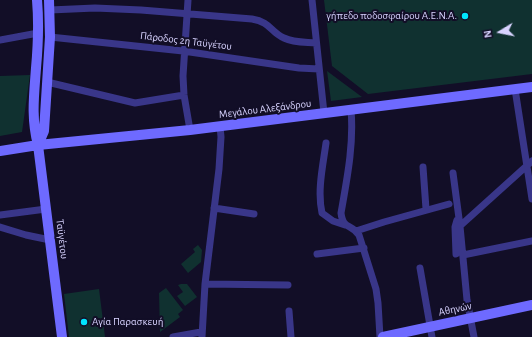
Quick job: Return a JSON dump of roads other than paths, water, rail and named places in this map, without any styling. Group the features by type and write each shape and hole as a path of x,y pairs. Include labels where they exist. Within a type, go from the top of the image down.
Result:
{"street":[{"name":"Ταϋγέτου","path":"37,0 38,33 33,106 34,129 38,145 62,337"},
{"path":"188,0 182,76 190,130"},
{"path":"312,0 324,113"},
{"name":"Ταϋγέτου","path":"38,145 44,131 50,37 50,5"},
{"path":"50,5 187,13 260,20 283,38 292,41 316,43"},
{"path":"0,40 38,33"},
{"name":"Πάροδος 2η Ταϋγέτου","path":"50,37 183,51 299,68 319,69"},
{"path":"47,82 135,103 184,95"},
{"name":"Μεγάλου Αλεξάνδρου","path":"0,151 38,145 190,130 532,87"},
{"path":"515,89 529,163 532,199"},
{"path":"345,225 342,220 341,213 352,143 353,126 351,110"},
{"path":"173,337 202,334 205,284 219,161 221,137 220,126"},
{"path":"326,143 320,206 322,212 333,221 356,231 364,248 376,289 381,337"},
{"path":"460,226 529,163"},
{"path":"423,167 426,210"},
{"path":"453,173 460,226 460,255"},
{"path":"356,231 449,204"},
{"path":"214,208 254,214"},
{"path":"0,215 46,209"},
{"path":"458,214 455,227 474,337"},
{"path":"0,227 26,235 50,240"},
{"path":"460,255 532,241"},
{"path":"317,254 364,248"},
{"path":"420,268 432,332"},
{"path":"205,284 288,285"},
{"name":"Αθηνών","path":"381,337 432,332 470,318 532,304"},
{"path":"289,311 291,337"}],"place":[{"name":"γήπεδο ποδοσφαίρου Α.Ε.Ν.Α.","path":"465,16"},
{"name":"Αγία Παρασκευή","path":"84,322"}]}
